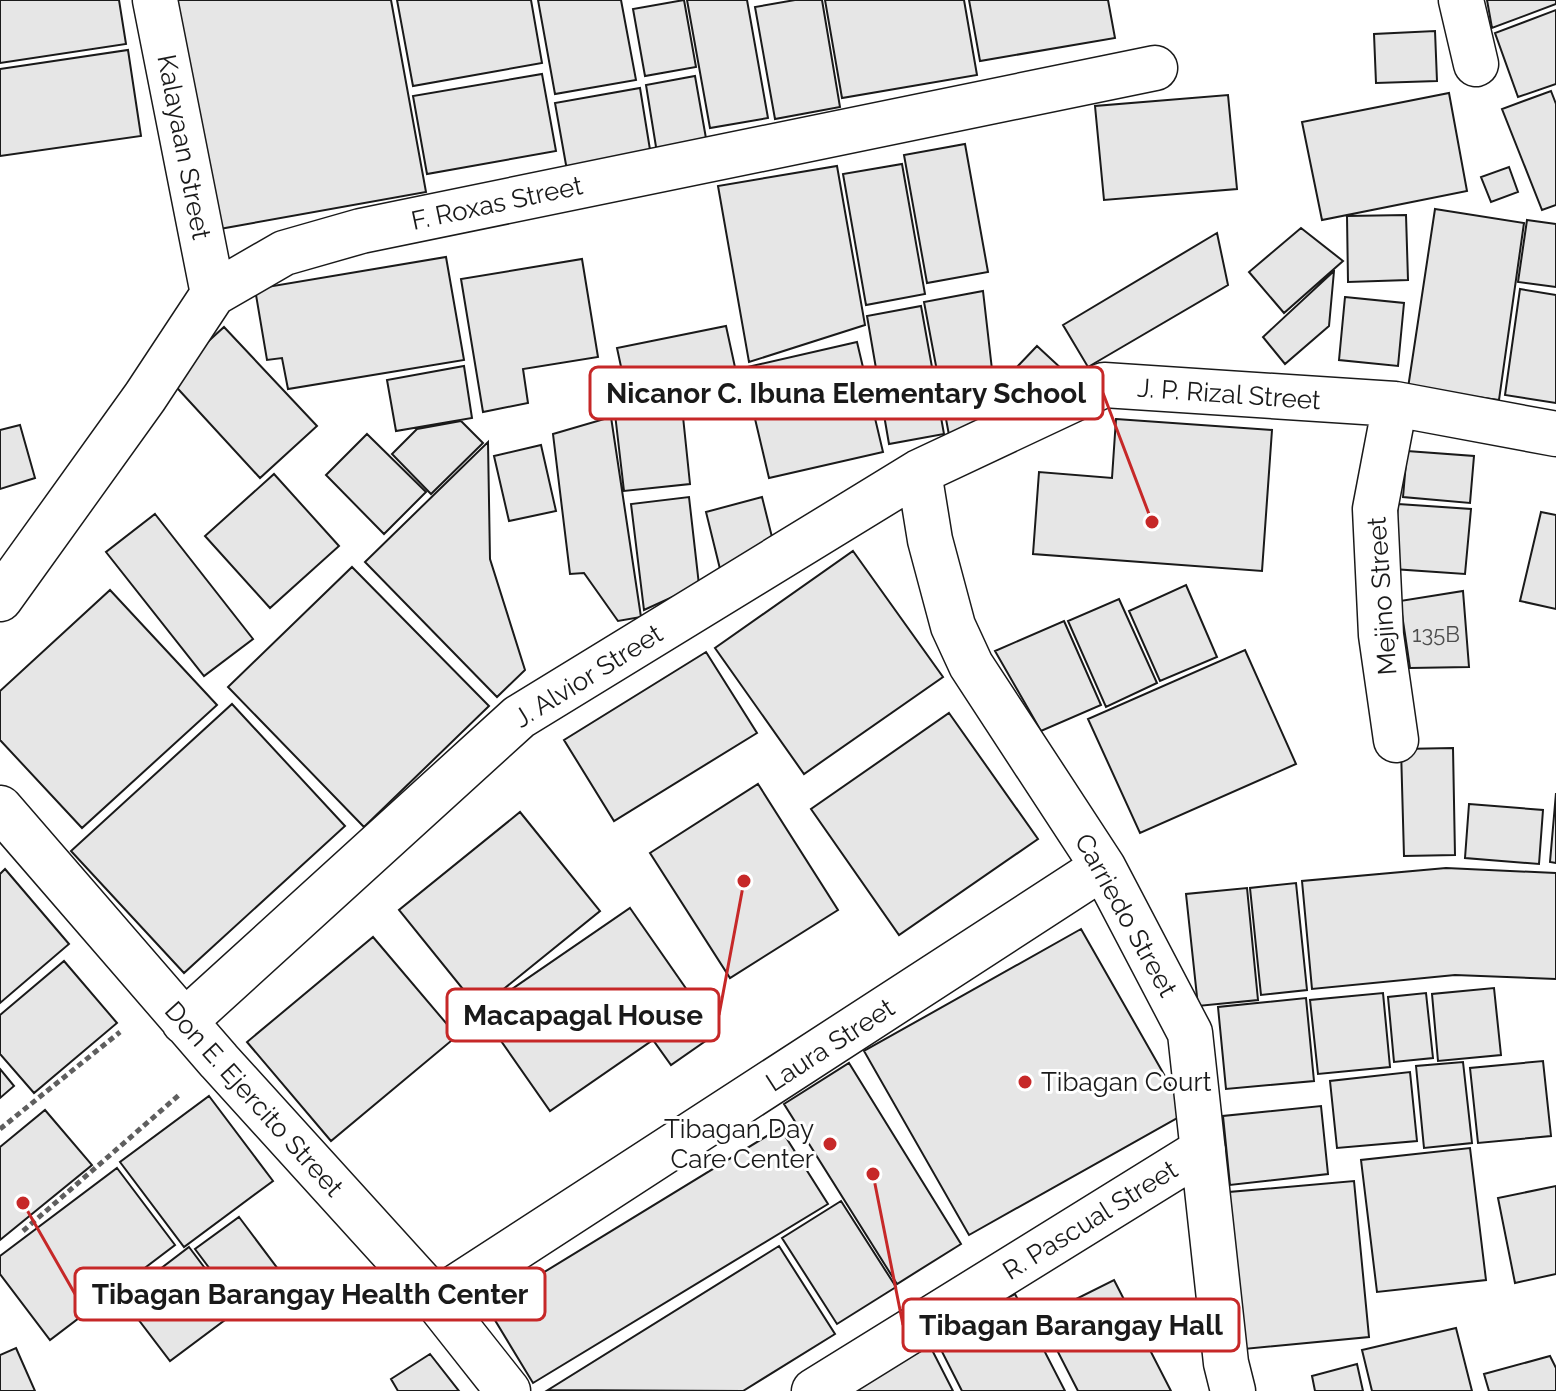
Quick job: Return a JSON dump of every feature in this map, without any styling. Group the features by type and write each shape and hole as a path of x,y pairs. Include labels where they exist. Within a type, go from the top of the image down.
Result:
{"street":[{"name":"Kalayaan Street","path":"155,0 213,294"},
{"path":"1461,0 1476,64"},
{"name":"F. Roxas Street","path":"0,599 145,397 213,294 284,253 361,231 1155,68"},
{"name":"J. P. Rizal Street","path":"919,472 1104,385 1395,404 1556,434"},
{"name":"Mejino Street","path":"1395,404 1375,509 1381,635 1396,740"},
{"name":"Carriedo Street","path":"919,472 930,540 953,626 971,665 1103,867 1190,1033 1226,1363 1233,1391"},
{"name":"J. Alvior Street","path":"173,1010 519,717 919,472"},
{"name":"Don E. Ejercito Street","path":"0,808 173,1010 436,1300 508,1391"},
{"name":"Laura Street","path":"436,1300 1103,867"},
{"name":"R. Pascual Street","path":"814,1391 1203,1150"}],"path":[{"path":"0,1129 173,1010"},
{"path":"23,1231 219,1061"}],"building":[{"path":"0,0 119,0 126,44 0,63"},
{"path":"173,0 391,0 426,192 214,230"},
{"path":"397,0 531,0 542,63 413,86"},
{"path":"538,0 621,0 636,80 555,94"},
{"path":"684,0 696,67 645,76 633,9"},
{"path":"687,0 747,0 768,118 710,128"},
{"path":"795,0 822,0 840,107 775,119 755,7"},
{"path":"825,0 964,0 977,75 842,98"},
{"path":"969,0 1108,0 1115,38 980,61"},
{"path":"1487,0 1556,0 1556,4 1492,28"},
{"path":"1556,10 1556,84 1518,97 1495,33"},
{"path":"1435,31 1437,81 1376,83 1374,34"},
{"path":"128,50 141,136 0,156 0,69"},
{"path":"542,74 556,151 427,174 413,96"},
{"path":"695,76 707,144 657,153 646,85"},
{"path":"640,88 652,162 568,176 555,103"},
{"path":"1551,91 1556,104 1556,205 1542,210 1502,109"},
{"path":"1449,93 1467,191 1322,220 1302,122"},
{"path":"1228,95 1237,189 1104,200 1095,106"},
{"path":"965,144 988,272 927,283 904,155"},
{"path":"902,164 925,294 866,305 843,174"},
{"path":"837,166 865,325 749,362 718,186"},
{"path":"1509,167 1518,192 1491,202 1481,177"},
{"path":"1435,209 1524,223 1499,400 1408,388"},
{"path":"1406,215 1408,280 1348,282 1347,216"},
{"path":"1527,220 1556,224 1556,287 1518,282"},
{"path":"1301,228 1343,261 1284,313 1249,272"},
{"path":"1217,233 1228,285 1088,367 1063,325"},
{"path":"446,257 464,360 288,389 282,358 267,360 255,289"},
{"path":"582,259 598,357 523,369 528,403 483,412 461,279"},
{"path":"1334,271 1329,326 1285,364 1263,337"},
{"path":"1520,289 1556,295 1556,403 1505,395"},
{"path":"983,291 998,422 949,435 924,302"},
{"path":"1345,297 1404,303 1398,366 1339,360"},
{"path":"921,306 944,434 889,444 867,316"},
{"path":"726,326 738,381 629,404 617,348"},
{"path":"224,327 317,426 260,478 168,378"},
{"path":"857,342 883,452 769,478 743,368"},
{"path":"1037,346 1064,371 1021,415 995,390"},
{"path":"464,366 472,418 396,431 387,380"},
{"path":"682,407 690,484 624,491 615,414"},
{"path":"611,417 641,617 618,621 584,573 570,574 553,434"},
{"path":"1116,419 1272,430 1262,571 1033,554 1039,472 1112,478"},
{"path":"461,421 483,443 431,494 392,454 417,429"},
{"path":"20,425 35,478 0,489 0,430"},
{"path":"367,434 426,492 384,534 326,475"},
{"path":"488,442 490,559 525,670 497,697 365,562"},
{"path":"541,445 556,511 509,521 494,456"},
{"path":"1407,451 1474,456 1470,503 1403,497"},
{"path":"274,474 339,546 270,608 205,536"},
{"path":"689,497 699,585 644,610 631,504"},
{"path":"762,497 773,541 722,577 706,512"},
{"path":"1398,504 1471,509 1465,574 1393,569"},
{"path":"1541,512 1556,515 1556,609 1520,601"},
{"path":"155,514 253,639 204,676 106,552"},
{"path":"853,551 943,677 804,774 715,648"},
{"path":"352,567 489,706 364,827 228,687"},
{"path":"1186,585 1217,657 1160,681 1129,611"},
{"path":"110,590 217,705 82,828 0,740 0,691"},
{"path":"1463,591 1469,667 1410,668 1400,601"},
{"path":"1119,599 1157,683 1106,707 1068,621"},
{"path":"1064,621 1101,705 1041,731 995,651"},
{"path":"1245,650 1296,764 1140,833 1088,719"},
{"path":"706,652 757,733 614,821 564,740"},
{"path":"232,704 345,826 184,973 71,851"},
{"path":"949,713 1038,839 899,935 811,809"},
{"path":"1453,748 1455,855 1404,856 1401,749"},
{"path":"758,784 838,910 730,978 650,853"},
{"path":"1556,793 1556,863 1550,862"},
{"path":"1469,804 1543,810 1539,864 1465,858"},
{"path":"520,812 600,911 479,1009 399,910"},
{"path":"1446,868 1556,873 1556,979 1455,975 1312,989 1302,881"},
{"path":"5,869 69,944 0,1003 0,874"},
{"path":"1296,883 1307,990 1261,995 1250,888"},
{"path":"1247,888 1258,1000 1198,1006 1186,894"},
{"path":"630,908 717,1033 671,1065 653,1040 550,1111 480,1011"},
{"name":"Tibagan Court","path":"1081,929 1186,1113 969,1235 864,1051"},
{"path":"373,937 457,1036 331,1141 247,1042"},
{"path":"64,961 117,1023 34,1093 0,1054 0,1015"},
{"path":"1494,988 1501,1055 1438,1061 1432,994"},
{"path":"1383,993 1390,1067 1318,1074 1310,1000"},
{"path":"1426,993 1433,1058 1394,1062 1388,997"},
{"path":"1306,998 1314,1081 1226,1089 1218,1007"},
{"path":"1543,1061 1551,1136 1478,1143 1470,1068"},
{"path":"1463,1062 1472,1143 1424,1148 1416,1066"},
{"path":"849,1063 961,1244 897,1284 784,1104"},
{"path":"0,1069 14,1086 0,1098"},
{"path":"1410,1072 1417,1141 1337,1148 1330,1081"},
{"path":"209,1096 273,1181 184,1247 120,1162"},
{"path":"1321,1106 1328,1174 1230,1185 1223,1116"},
{"path":"45,1110 92,1165 0,1240 0,1147"},
{"path":"780,1128 828,1204 533,1383 487,1307"},
{"path":"1470,1148 1486,1280 1377,1292 1361,1160"},
{"path":"117,1168 175,1245 50,1340 0,1274 0,1256"},
{"path":"1354,1181 1369,1337 1244,1349 1229,1192"},
{"path":"1556,1186 1556,1274 1515,1283 1498,1198"},
{"path":"841,1201 896,1287 837,1324 782,1238"},
{"path":"239,1217 281,1273 237,1305 195,1249"},
{"path":"779,1246 835,1334 743,1391 548,1390"},
{"path":"189,1247 237,1311 170,1361 122,1298"},
{"path":"1114,1280 1171,1391 1078,1391 1040,1317"},
{"path":"1015,1294 1065,1391 962,1391 933,1334"},
{"path":"1456,1328 1472,1391 1372,1391 1362,1350"},
{"path":"930,1346 953,1391 845,1391"},
{"path":"16,1348 35,1391 0,1391 0,1355"},
{"path":"430,1354 459,1391 398,1391 391,1379"},
{"path":"1550,1356 1556,1368 1556,1391 1489,1391 1484,1374"},
{"path":"1357,1364 1363,1391 1315,1391 1312,1376"}],"place":[{"name":"Nicanor C. Ibuna Elementary School","path":"1152,522"},
{"name":"Macapagal House","path":"744,881"},
{"name":"Tibagan Court","path":"1025,1082"},
{"name":"Tibagan Day Care Center","path":"830,1144"},
{"name":"Tibagan Barangay Hall","path":"873,1174"},
{"name":"Tibagan Barangay Health Center","path":"23,1203"}]}
